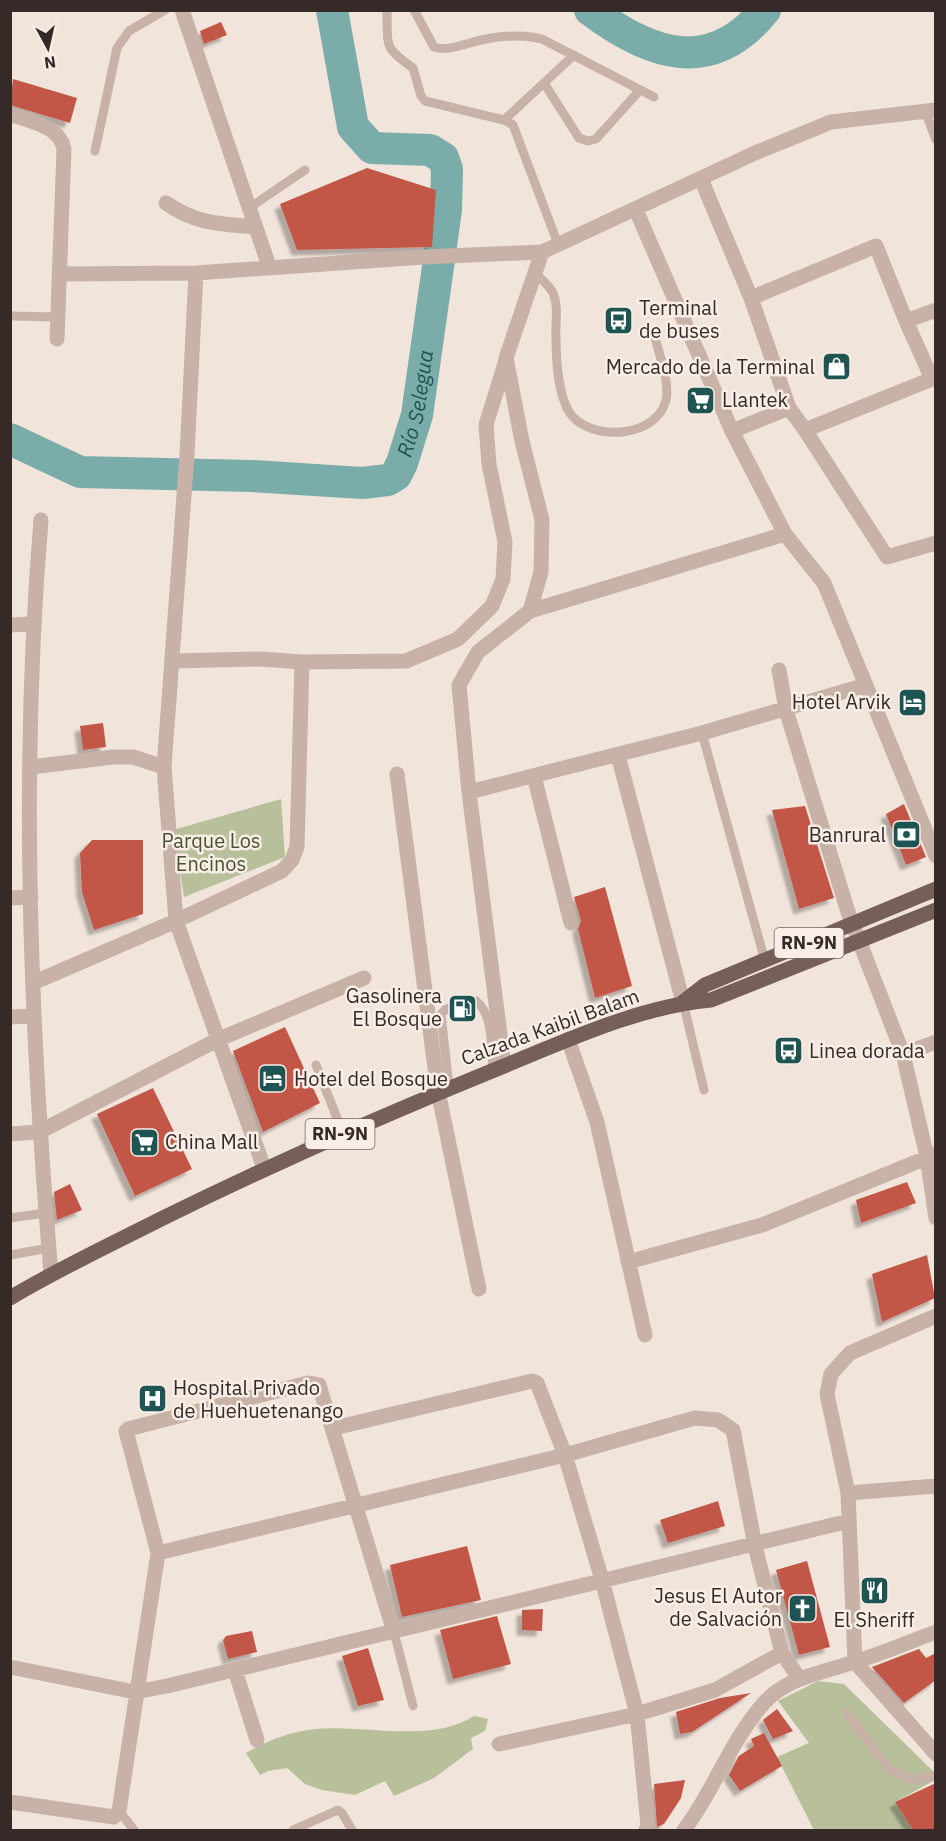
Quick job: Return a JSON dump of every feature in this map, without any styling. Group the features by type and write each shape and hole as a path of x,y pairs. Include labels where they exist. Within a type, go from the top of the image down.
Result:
{"main road":[{"name":"Calzada Kaibil Balam","path":"683,1002 705,985 854,926 936,889"},
{"name":"Calzada Kaibil Balam","path":"10,1298 51,1274 264,1168 444,1089 568,1039 683,1002 711,1000 936,910"}],"street":[{"path":"182,10 269,266"},
{"path":"59,274 196,273 269,266 542,252 831,122 930,110"},
{"path":"10,114 56,131 62,138 64,149 57,339"},
{"path":"701,179 751,298 789,408 887,557 936,543"},
{"path":"166,203 184,216 205,222 256,227"},
{"path":"636,210 732,431 785,534 824,583 936,856"},
{"path":"751,298 876,246 934,383 805,430"},
{"path":"173,661 261,659 302,662 406,661 458,639 492,606 503,579 506,542 489,464 486,425 542,252"},
{"path":"196,273 187,455 164,767 176,921 264,1168"},
{"path":"906,321 936,310"},
{"path":"506,358 522,441 542,520 541,572 530,611"},
{"path":"732,431 789,408"},
{"path":"41,520 32,624 31,897 39,1132 51,1274"},
{"path":"499,1068 459,685 478,652 530,611 785,534"},
{"path":"10,625 32,624"},
{"path":"35,982 176,921 282,871 292,860 297,847 302,662"},
{"path":"779,670 786,711 854,926 903,1054 931,1156 936,1218"},
{"path":"470,792 786,711 866,686"},
{"path":"618,754 683,1002"},
{"path":"31,767 113,757 133,757 164,767"},
{"path":"397,774 444,1089 479,1288"},
{"path":"534,776 572,923"},
{"path":"10,898 31,897"},
{"path":"10,1134 39,1132 218,1040 364,978"},
{"path":"10,1017 34,1016"},
{"path":"568,1039 597,1122 645,1335"},
{"path":"903,1054 936,1042"},
{"path":"628,1262 762,1225 931,1156"},
{"path":"936,1316 855,1350 831,1374 827,1394 848,1493 855,1662 936,1754"},
{"path":"334,1428 532,1381 537,1383 565,1455 602,1580 637,1714 648,1825 646,1830"},
{"path":"10,1802 114,1817 119,1811 135,1692 158,1553 126,1431 128,1429 312,1383 321,1387 394,1632"},
{"path":"158,1553 565,1455 695,1418 718,1420 733,1430 755,1546 782,1653 799,1678"},
{"path":"848,1493 936,1486"},
{"path":"10,1667 135,1692 394,1632 602,1580 755,1546 849,1521"},
{"path":"684,1830 698,1812 710,1786 736,1742 765,1702 799,1678 855,1662 936,1632"},
{"path":"499,1744 637,1714 715,1690 782,1653"},
{"path":"235,1670 257,1740"}],"lane":[{"path":"95,151 117,48 129,31 165,10"},
{"path":"387,10 388,46 393,56 413,68 421,96 425,101 504,120 513,125 518,133 558,244"},
{"path":"414,10 434,47 439,49 483,39 533,36 654,97"},
{"path":"504,120 574,56"},
{"path":"544,83 579,138 588,141 596,139 640,90"},
{"path":"930,110 936,140"},
{"path":"249,208 305,170"},
{"path":"535,273 553,292 558,375 562,394 572,417 590,429 611,432 633,430 652,423 666,401 655,337"},
{"path":"10,316 58,317"},
{"path":"702,733 765,961"},
{"path":"437,1041 441,1014 446,1009 476,1001 483,1006 488,1019 499,1068"},
{"path":"683,1002 704,1090"},
{"path":"316,1065 343,1133"},
{"path":"10,1218 46,1213"},
{"path":"10,1255 49,1248"},
{"path":"394,1632 413,1706"},
{"path":"846,1713 890,1770 913,1780 936,1776"},
{"path":"293,1830 333,1810 342,1813 352,1830"},
{"path":"119,1811 134,1830"}],"green space":[{"name":"Parque Los Encinos","path":"281,799 285,857 184,897 173,830"},
{"path":"818,1681 844,1684 935,1773 935,1780 895,1802 913,1830 814,1830 777,1757 809,1743 778,1701"},
{"path":"474,1716 488,1719 485,1731 471,1738 473,1749 434,1778 394,1796 385,1781 355,1795 322,1790 305,1784 287,1768 268,1771 260,1775 246,1753 279,1737 306,1730 334,1728 417,1731 457,1724"}],"building":[{"path":"221,22 227,35 204,44 200,31"},
{"path":"13,79 77,98 70,123 10,105"},
{"path":"367,168 436,190 432,247 297,250 280,204"},
{"path":"103,723 106,747 83,750 80,726"},
{"name":"Banrural","path":"904,804 926,857 906,865 886,814"},
{"path":"805,806 834,898 799,909 772,810"},
{"path":"92,840 143,840 143,914 94,930 82,892 80,853"},
{"path":"605,887 632,986 595,998 578,929 581,921 574,897"},
{"name":"Hotel del Bosque","path":"285,1027 320,1103 263,1132 233,1051"},
{"name":"China Mall","path":"153,1088 192,1169 135,1196 97,1114"},
{"path":"907,1182 916,1203 861,1223 856,1200"},
{"path":"70,1184 82,1210 57,1220 54,1192"},
{"path":"927,1255 935,1298 882,1322 872,1274"},
{"path":"718,1501 725,1526 668,1543 660,1520"},
{"path":"467,1546 481,1600 402,1617 390,1565"},
{"name":"Jesus El Autor de Salvación","path":"807,1561 830,1647 799,1655 776,1570"},
{"path":"543,1609 542,1631 522,1630 522,1610"},
{"path":"497,1616 511,1664 453,1679 440,1630"},
{"path":"252,1631 257,1652 228,1659 223,1640 226,1636"},
{"path":"368,1648 384,1700 358,1706 342,1656"},
{"path":"919,1649 926,1658 936,1653 936,1680 904,1703 872,1667"},
{"path":"751,1693 692,1732 680,1734 676,1712 720,1698"},
{"path":"777,1709 793,1731 773,1739 763,1720"},
{"path":"764,1733 782,1766 740,1791 729,1775 739,1756 754,1746 751,1739"},
{"path":"685,1780 681,1798 664,1824 657,1827 654,1784"},
{"path":"936,1783 936,1830 913,1830 895,1802"}],"waterway":[{"name":"Río Selegua","path":"10,439 80,472 252,476 362,483 388,480 396,475 417,415 446,210 447,169 443,158 430,150 372,148 353,127 332,10"},
{"name":"Río Selegua","path":"590,10 635,38 680,52 702,51 723,45 744,31 765,10"}],"place":[{"name":"Terminal de buses","path":"618,320"},
{"name":"Mercado de la Terminal","path":"836,367"},
{"name":"Llantek","path":"701,400"},
{"name":"Hotel Arvik","path":"912,702"},
{"name":"Banrural","path":"907,835"},
{"name":"Gasolinera El Bosque","path":"463,1008"},
{"name":"Linea dorada","path":"788,1051"},
{"name":"Hotel del Bosque","path":"273,1079"},
{"name":"China Mall","path":"144,1142"},
{"name":"Hospital Privado de Huehuetenango","path":"152,1399"},
{"name":"El Sheriff","path":"874,1590"},
{"name":"Jesus El Autor de Salvación","path":"803,1608"}]}
